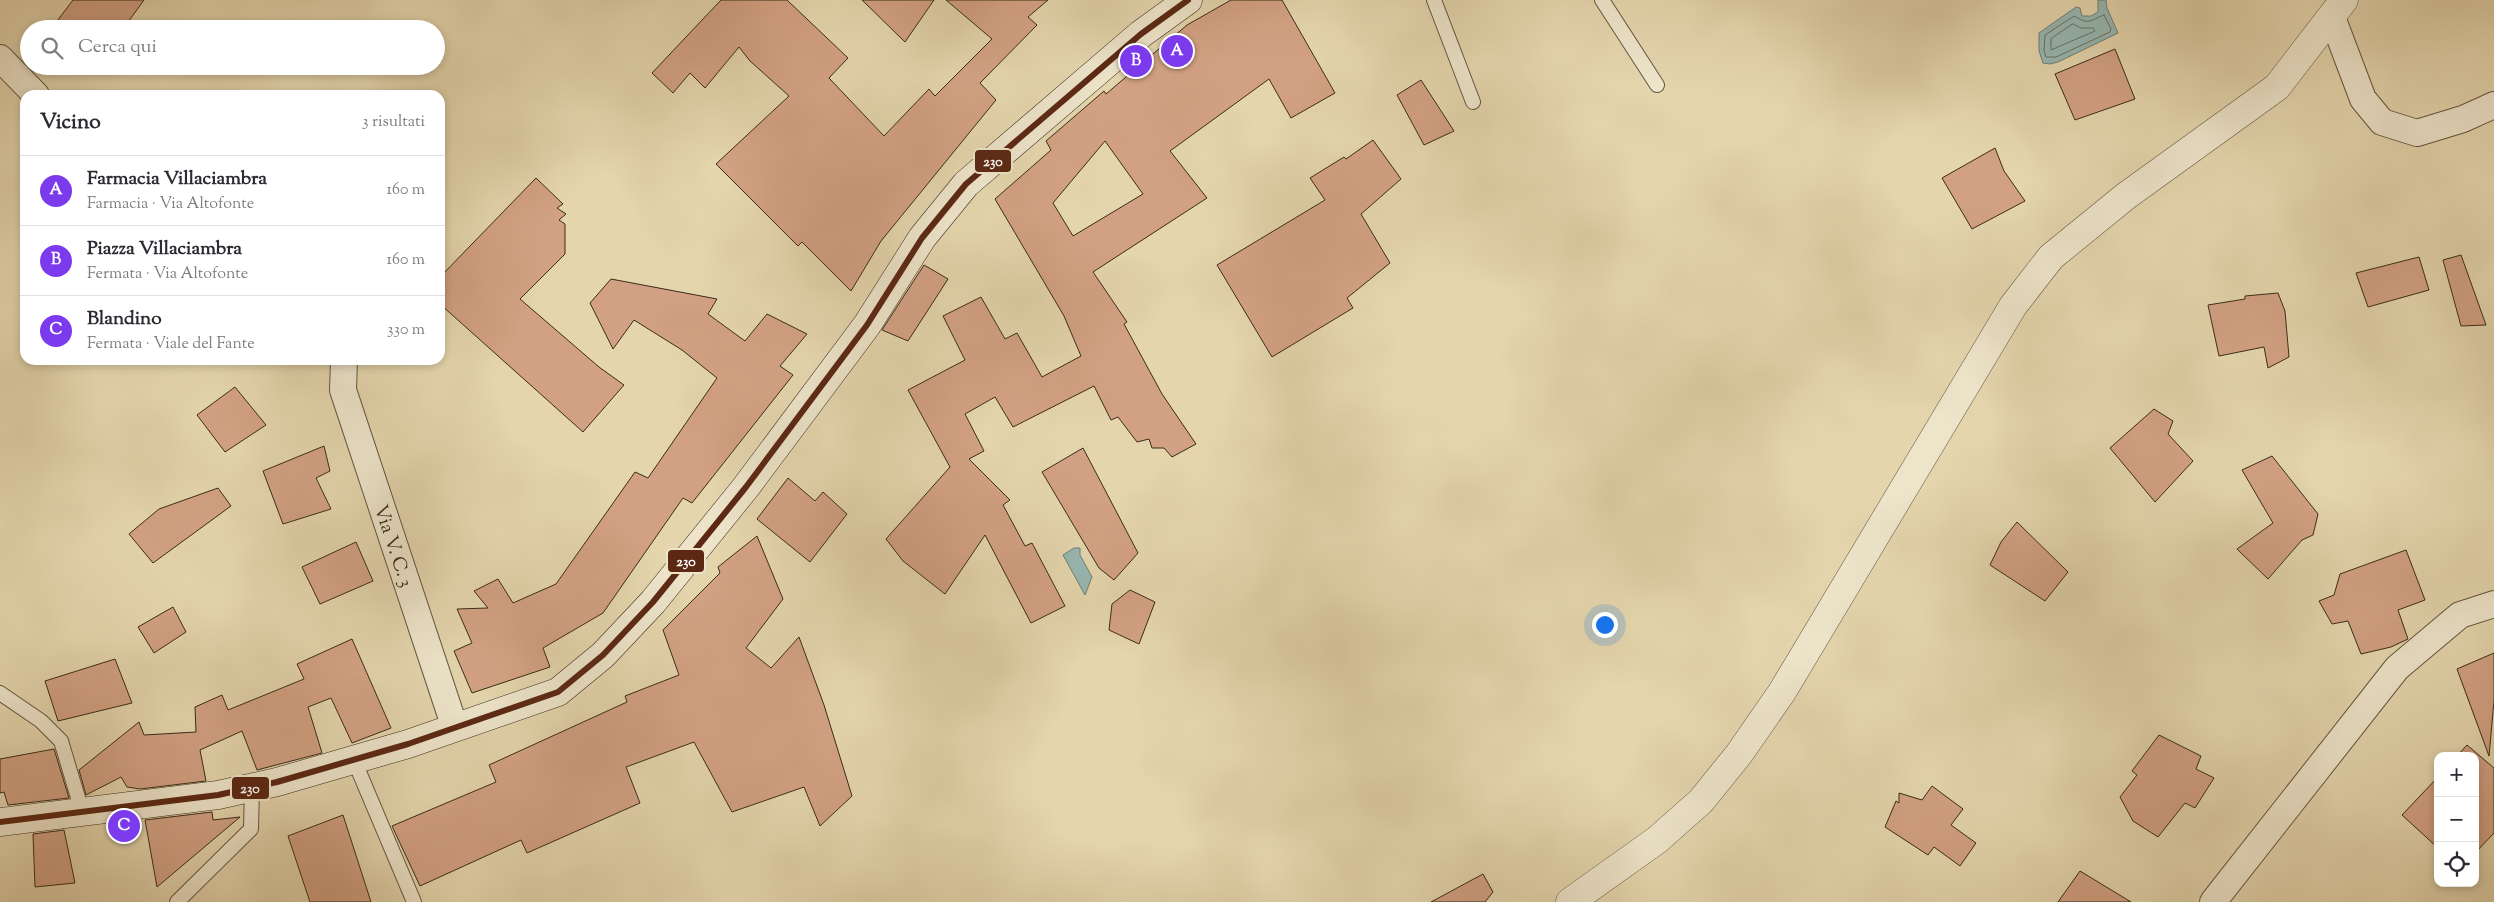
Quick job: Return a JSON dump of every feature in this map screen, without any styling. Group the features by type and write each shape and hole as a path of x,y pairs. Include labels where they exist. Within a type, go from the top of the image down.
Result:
{"main road":[{"path":"0,822 218,795 408,744 558,692 603,655 653,602 746,486 867,325 922,238 966,184 1141,34 1188,0"},
{"path":"1570,902 1657,840 1702,801 1739,754 1782,692 2013,306 2051,257 2126,196 2277,87 2338,8"}],"street":[{"path":"2338,8 2363,98 2382,122 2417,133 2463,119 2494,105"},
{"path":"0,58 31,90"},
{"name":"Via V. C. 3","path":"344,365 342,390 455,728"},
{"path":"2213,902 2397,668 2460,615 2494,604"}],"lane":[{"path":"1434,0 1473,102"},
{"path":"1602,0 1657,85"},
{"path":"0,693 41,721 61,741 82,812"},
{"path":"354,760 414,902"},
{"path":"177,902 251,830 252,787"}],"water":[{"path":"2098,0 2106,0 2107,8 2118,33 2058,62 2043,63 2039,51 2039,33 2076,7 2080,8 2082,16 2091,16 2098,12"},
{"path":"1074,548 1080,548 1080,555 1092,577 1085,595 1063,555"}],"building":[{"path":"73,0 144,0 130,20 58,20"},
{"path":"721,0 787,0 848,58 829,78 884,136 929,89 935,96 992,39 946,0 1048,0 1028,17 1037,25 980,83 996,100 881,241 851,291 802,242 798,246 716,164 789,96 750,61 739,47 705,88 690,73 673,93 652,73"},
{"path":"862,0 934,0 905,42"},
{"path":"1231,0 1282,0 1335,93 1291,118 1269,79 1170,151 1207,198 1093,272 1127,322 1124,324 1162,394 1196,444 1172,457 1164,448 1152,448 1149,439 1137,442 1118,417 1111,420 1094,386 1013,427 995,397 965,414 984,451 969,459 1010,500 1003,505 1025,546 1032,543 1065,606 1031,623 985,535 945,594 903,561 886,539 950,467 908,390 965,360 943,316 981,297 1005,339 1017,333 1042,377 1081,356 1064,316 995,199 1051,150 1046,141 1104,91 1106,94 1187,25","holes":["1105,141 1143,194 1073,236 1053,203"]},
{"path":"2115,49 2135,99 2075,120 2055,74"},
{"path":"1421,80 1454,131 1424,145 1397,95"},
{"path":"1373,140 1401,179 1361,214 1390,263 1347,298 1353,308 1272,357 1217,265 1325,200 1310,178 1344,157 1346,159"},
{"path":"1995,148 2004,171 2025,201 1972,229 1942,178"},
{"path":"536,178 563,204 557,208 566,214 559,220 565,224 565,254 520,299 599,367 624,385 583,432 445,308 445,272"},
{"path":"2461,255 2486,325 2461,326 2443,260"},
{"path":"2419,257 2429,290 2368,307 2356,273"},
{"path":"924,265 948,279 908,341 882,330"},
{"path":"611,279 717,299 708,314 745,341 767,314 807,334 780,366 793,375 692,503 683,498 603,613 543,648 550,667 472,693 454,651 472,643 457,609 488,608 474,591 498,579 513,603 556,584 635,472 648,478 717,378 682,350 634,320 613,349 590,303"},
{"path":"2278,293 2285,311 2289,357 2268,368 2264,347 2219,356 2208,305 2245,299 2245,296"},
{"path":"235,387 266,425 225,452 197,415"},
{"path":"2154,409 2173,421 2168,434 2193,461 2155,502 2110,448"},
{"path":"324,446 330,471 316,478 331,509 283,524 263,471"},
{"path":"1083,448 1138,553 1114,580 1099,568 1042,472"},
{"path":"2272,456 2318,514 2313,535 2302,540 2268,579 2237,549 2273,523 2242,470"},
{"path":"788,478 815,501 823,492 847,514 810,562 757,519"},
{"path":"218,488 231,506 153,563 129,534 159,509"},
{"path":"2017,522 2068,572 2045,601 1990,565 2001,542"},
{"path":"757,536 783,599 746,648 771,668 799,637 824,705 852,796 820,826 804,787 732,812 694,742 626,767 640,803 527,853 521,840 420,886 392,826 496,782 489,765 627,702 625,696 679,675 663,630 720,573 718,567"},
{"path":"356,542 373,581 320,604 302,567"},
{"path":"2406,550 2425,600 2398,610 2408,639 2391,647 2361,654 2348,621 2332,624 2319,601 2334,595 2340,574"},
{"path":"1130,590 1155,602 1139,644 1109,630 1112,604"},
{"path":"173,607 186,632 154,653 138,627"},
{"path":"352,639 391,728 352,743 331,698 308,707 322,753 257,770 242,731 200,750 206,781 140,789 127,787 121,777 86,795 79,770 139,722 144,735 196,732 195,707 222,695 228,710 304,679 297,664"},
{"path":"2494,653 2494,701 2489,756 2457,669"},
{"path":"115,659 132,703 58,721 45,681"},
{"path":"2159,735 2201,756 2196,769 2214,778 2195,808 2185,803 2158,837 2133,821 2120,797 2137,775 2132,771"},
{"path":"2467,745 2475,752 2461,752"},
{"path":"54,749 69,798 8,805 4,792 0,793 0,759"},
{"path":"2479,755 2494,768 2494,833 2479,849"},
{"path":"2434,781 2434,844 2402,815"},
{"path":"1932,786 1963,809 1951,825 1976,843 1960,866 1934,847 1928,855 1885,827 1896,801 1899,803 1899,793 1922,800"},
{"path":"212,812 213,820 240,817 157,887 145,820"},
{"path":"343,815 371,902 310,902 288,836"},
{"path":"64,830 75,883 35,887 33,834"},
{"path":"2080,871 2131,902 2058,902"},
{"path":"1483,874 1493,892 1485,902 1431,902"}],"transit line":[{"name":"230","path":"0,822 218,795 277,782 408,744 558,692 603,655 653,602 746,487 867,325 922,238 966,184 1141,34 1188,0"}],"place":[{"name":"Farmacia Villaciambra","path":"1177,51"},
{"name":"Piazza Villaciambra","path":"1136,61"},
{"name":"Blandino","path":"124,826"}]}
